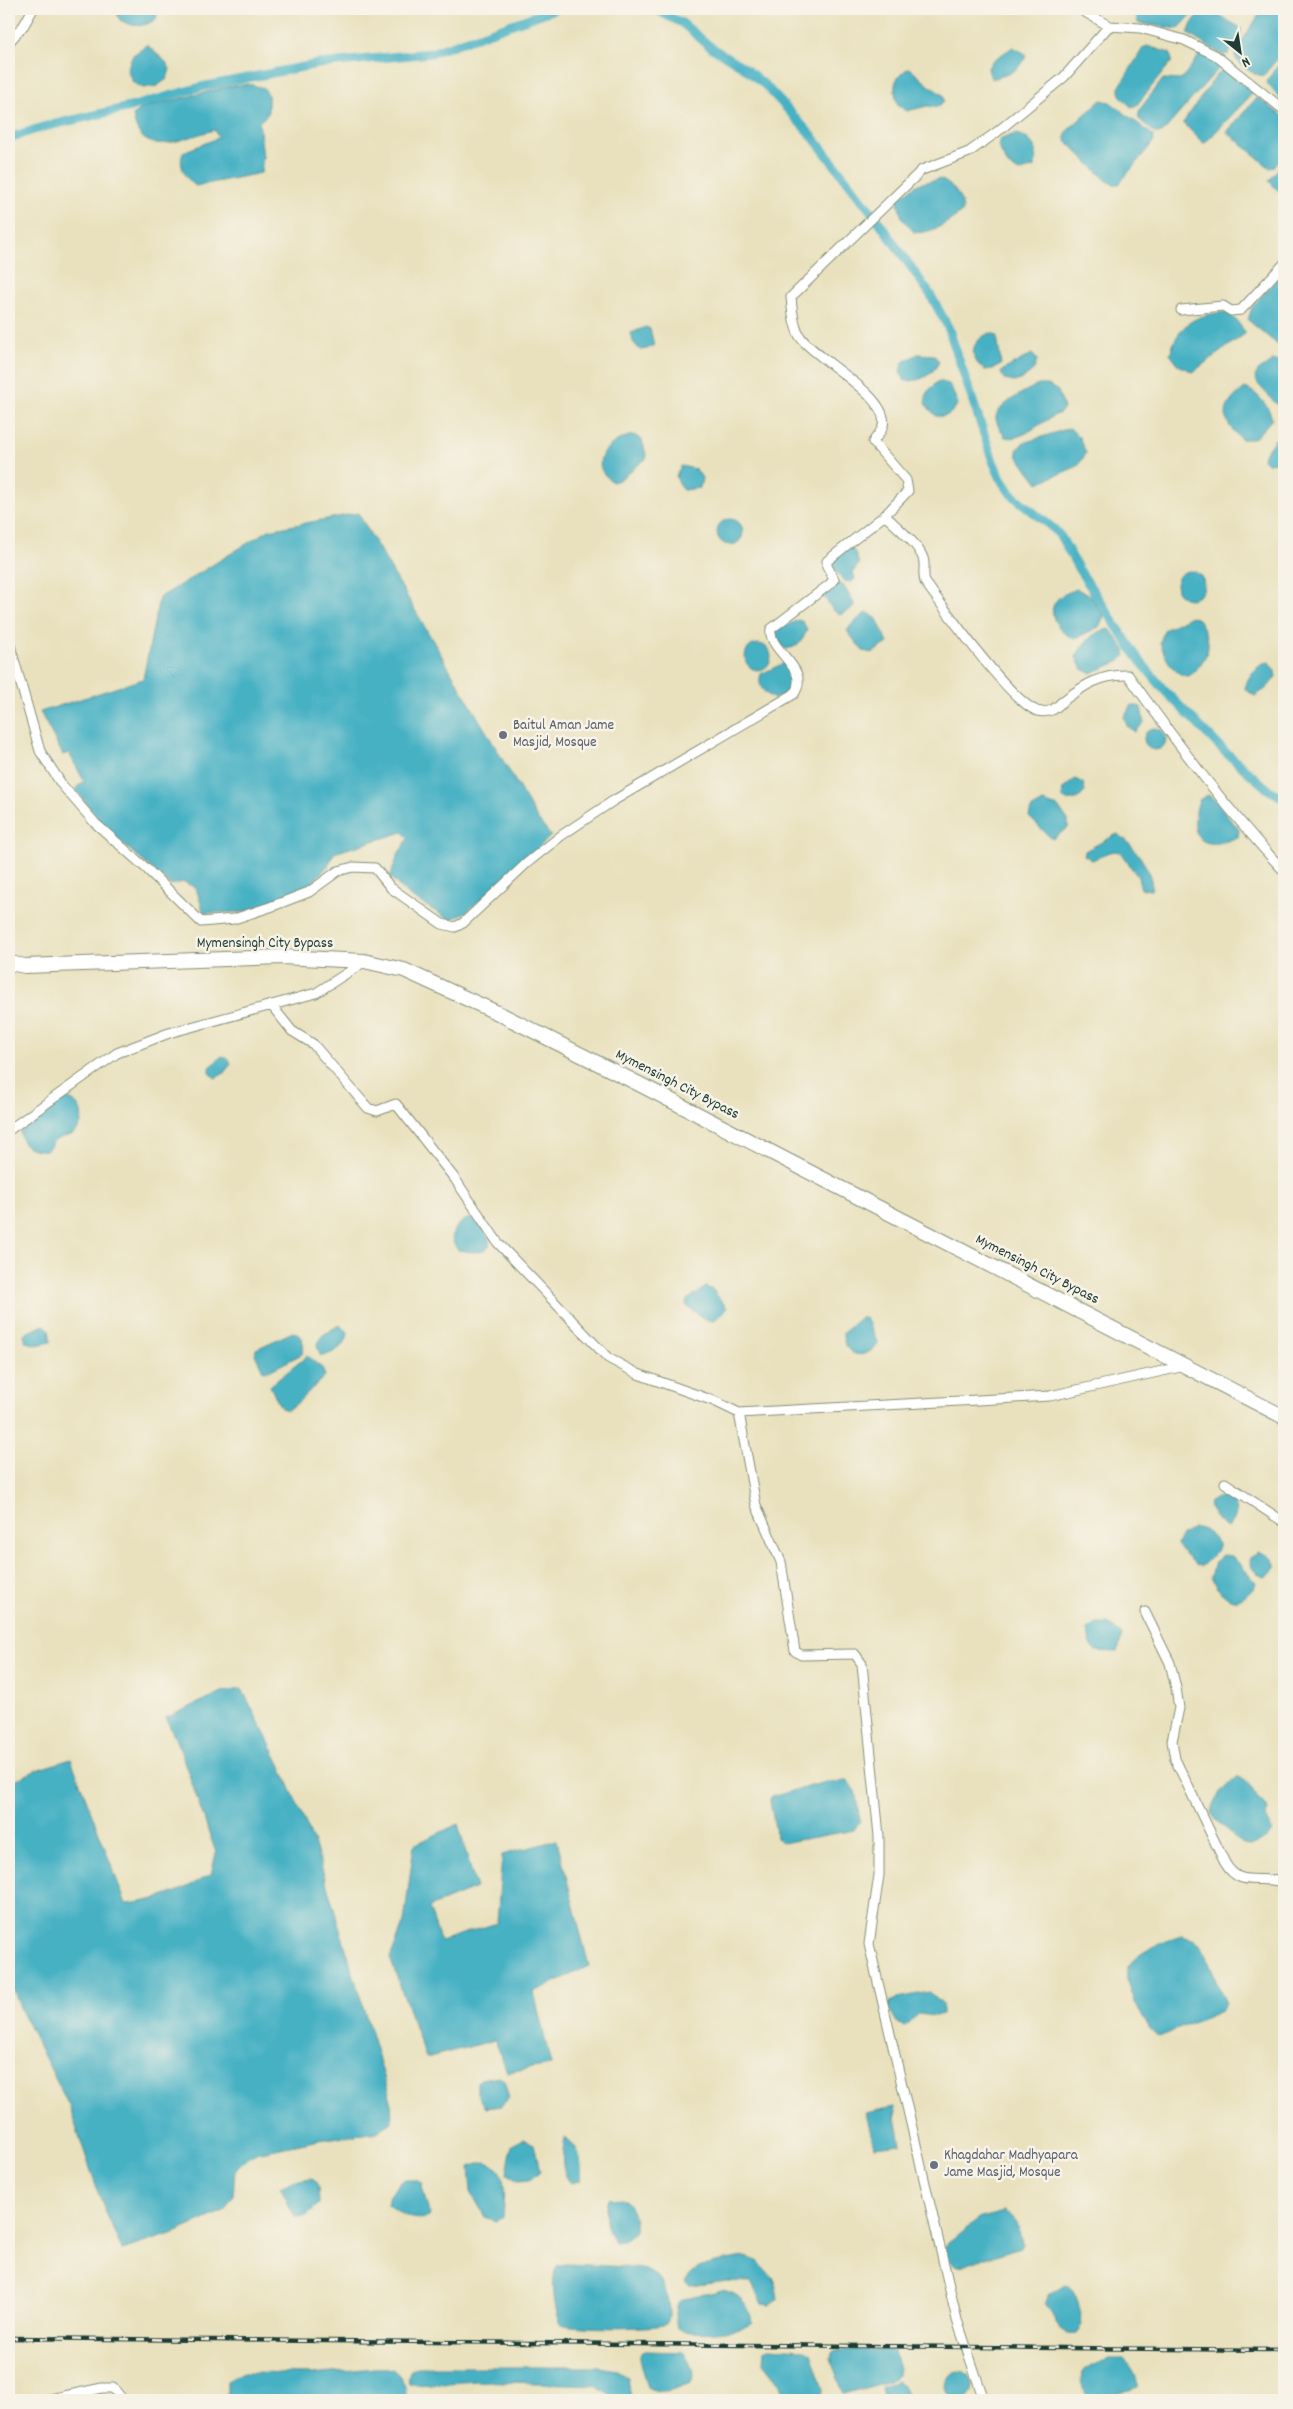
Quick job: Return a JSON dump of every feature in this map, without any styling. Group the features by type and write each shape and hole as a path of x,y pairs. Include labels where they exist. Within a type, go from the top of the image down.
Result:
{"highway":[{"name":"Mymensingh City Bypass","path":"9,963 24,966 281,957 364,962 404,970 500,1014 1284,1416"}],"street":[{"path":"9,42 24,25 33,9"},
{"path":"1080,9 1109,26 1140,28 1184,40 1215,55 1284,110"},
{"path":"9,642 40,752 62,785 95,823 148,870 201,922 234,919 270,907 309,892 338,871 353,867 375,868 391,888 442,924 455,927 464,923 527,863 562,835 613,801 794,694 798,688 799,678 773,639 772,629 830,584 834,579 826,566 827,561 885,515 908,491 906,480 873,442 883,427 883,418 879,409 853,379 821,357 799,334 791,297 922,170 969,152 997,132 1064,77 1109,26"},
{"path":"1181,310 1223,306 1231,311 1241,310 1284,264"},
{"path":"885,515 920,550 924,561 922,572 925,582 967,638 1010,690 1035,710 1042,712 1052,710 1092,681 1113,674 1128,675 1155,714 1203,776 1284,871"},
{"path":"9,1130 117,1053 169,1033 316,993 364,962"},
{"path":"272,1006 292,1030 313,1044 368,1108 377,1111 396,1104 455,1179 498,1244 608,1358 638,1374 714,1401 739,1413 1050,1396 1186,1366"},
{"path":"739,1413 756,1505 780,1562 795,1651 801,1656 854,1654 862,1664 879,1836 879,1875 869,1944 958,2320 984,2400"},
{"path":"1225,1483 1284,1522"},
{"path":"1145,1612 1170,1664 1176,1688 1178,1708 1172,1741 1175,1759 1212,1836 1231,1873 1245,1880 1261,1878 1284,1883"},
{"path":"46,2400 102,2388 113,2388 123,2400"}],"water":[{"path":"115,9 158,9 156,19 138,26 120,20"},
{"path":"1142,9 1197,9 1178,29 1138,23 1136,17"},
{"path":"1207,9 1241,28 1241,35 1229,54 1222,55 1188,34 1195,19"},
{"path":"1263,9 1284,9 1284,51 1263,76 1254,73 1240,64 1235,51"},
{"path":"147,45 166,62 170,69 167,79 157,86 143,88 133,82 127,70 132,56"},
{"path":"1147,46 1170,53 1172,61 1136,106 1131,107 1120,95 1119,88 1143,48"},
{"path":"1013,47 1026,54 1024,60 1018,68 1008,74 991,79 988,68 992,61"},
{"path":"1201,53 1209,54 1220,64 1218,69 1162,133 1155,133 1138,118 1140,109 1163,79 1181,80"},
{"path":"1284,57 1284,104 1266,82"},
{"path":"909,68 943,95 944,101 938,107 927,106 907,111 898,105 895,84 899,76"},
{"path":"1227,70 1254,92 1205,143 1183,123 1216,76 1222,71"},
{"path":"248,84 264,88 268,95 268,114 259,122 263,157 261,173 196,186 186,176 182,167 183,152 218,138 215,130 178,141 154,143 145,139 137,130 133,115 142,108 227,87"},
{"path":"1257,97 1284,117 1284,155 1274,167 1270,168 1227,132"},
{"path":"1101,100 1110,102 1153,135 1154,141 1119,184 1113,184 1106,180 1067,142 1065,137 1068,130"},
{"path":"1015,134 1021,135 1030,141 1036,150 1037,156 1034,167 1019,172 1008,165 998,147 1001,139"},
{"path":"1284,161 1284,197 1269,181"},
{"path":"940,179 949,184 956,192 961,201 963,211 946,223 933,229 914,232 902,218 897,199 918,184"},
{"path":"1284,270 1284,350 1248,320 1252,307"},
{"path":"1226,312 1236,320 1246,333 1193,372 1178,365 1170,354 1178,335 1184,328 1197,318"},
{"path":"646,327 650,329 654,345 640,350 633,342 631,333"},
{"path":"990,333 997,335 1001,365 985,370 976,360 974,350 979,340"},
{"path":"918,354 934,355 939,362 933,371 925,377 905,381 900,372 903,362"},
{"path":"1032,354 1037,359 1035,368 1030,374 1014,382 1005,380 1001,373 1003,370"},
{"path":"1273,361 1284,362 1284,404 1278,406 1258,384 1255,377 1258,371"},
{"path":"938,381 949,384 958,403 952,412 944,416 936,416 925,404 927,392"},
{"path":"1039,385 1048,385 1058,391 1064,408 1060,413 1026,433 1012,438 1005,437 996,419 1000,409 1013,399"},
{"path":"1245,388 1262,400 1272,419 1254,439 1241,439 1229,425 1227,419 1226,413 1231,401"},
{"path":"1070,428 1079,437 1086,453 1078,466 1038,483 1018,457 1017,450 1023,443"},
{"path":"1282,430 1284,430 1284,456 1277,462 1267,463 1263,459 1264,454"},
{"path":"634,435 642,440 647,458 619,480 613,482 605,475 601,467 604,453 617,441"},
{"path":"681,466 696,469 702,478 700,488 684,490 680,486 676,476"},
{"path":"358,513 538,820 551,836 468,911 450,920 408,895 390,877 397,857 408,838 403,832 334,853 328,866 312,883 245,912 204,913 196,888 184,882 170,885 106,829 75,789 84,781 69,753 63,755 40,712 143,679 159,598 269,530"},
{"path":"730,519 739,523 743,532 739,541 730,545 721,541 717,532 721,523"},
{"path":"848,546 855,552 859,564 853,572 855,579 851,582 844,581 830,565 831,560"},
{"path":"1190,571 1200,575 1204,585 1200,595 1190,599 1180,595 1176,585 1180,575"},
{"path":"838,583 844,586 854,604 853,608 840,615 833,610 823,596 826,591"},
{"path":"1077,589 1091,596 1104,616 1099,627 1074,639 1069,637 1060,628 1052,612 1053,606 1058,599"},
{"path":"867,612 877,619 888,643 872,653 863,651 847,631 851,625"},
{"path":"1191,616 1198,619 1203,628 1208,642 1208,649 1202,662 1189,676 1178,673 1174,669 1160,643 1164,630"},
{"path":"798,620 803,622 807,629 802,640 797,645 785,649 777,640 776,630"},
{"path":"1110,629 1125,650 1125,656 1120,661 1091,673 1082,669 1076,657 1082,647 1094,635"},
{"path":"758,644 767,648 771,657 767,666 758,670 749,666 745,657 749,648"},
{"path":"1269,662 1275,671 1276,677 1267,688 1255,696 1245,689 1248,680 1260,665"},
{"path":"784,663 793,673 794,686 789,692 774,699 762,689 760,682 761,674"},
{"path":"1132,705 1141,707 1144,723 1135,732 1127,726 1124,717"},
{"path":"1155,728 1163,731 1166,739 1163,747 1155,750 1147,747 1144,739 1147,731"},
{"path":"1075,779 1083,783 1085,792 1075,799 1062,798 1063,789"},
{"path":"1208,795 1217,802 1239,830 1238,837 1225,842 1215,843 1200,839 1196,833 1196,813 1199,800"},
{"path":"1043,802 1058,807 1068,820 1068,828 1052,839 1029,817 1031,809"},
{"path":"1117,834 1129,843 1146,867 1152,884 1151,890 1141,889 1138,877 1120,852 1109,852 1092,860 1084,855 1085,851"},
{"path":"222,1056 229,1059 231,1064 223,1074 215,1078 210,1073 210,1067"},
{"path":"69,1099 78,1106 82,1115 77,1130 73,1134 56,1140 46,1150 36,1150 25,1145 20,1132 58,1103"},
{"path":"469,1218 484,1230 488,1238 489,1247 482,1251 458,1250 454,1245 453,1232 459,1224"},
{"path":"706,1287 713,1290 727,1308 712,1321 704,1319 686,1305 687,1300"},
{"path":"860,1318 866,1318 878,1344 867,1353 855,1354 846,1347 843,1333"},
{"path":"44,1325 49,1329 51,1342 36,1345 26,1342 24,1334"},
{"path":"339,1325 348,1332 346,1341 336,1351 323,1356 320,1355 317,1345 323,1335"},
{"path":"293,1332 299,1335 302,1341 304,1347 302,1354 271,1370 263,1371 255,1354 256,1349"},
{"path":"307,1356 322,1368 325,1376 294,1406 287,1410 281,1408 270,1386"},
{"path":"1217,1498 1223,1498 1234,1503 1235,1517 1227,1528 1219,1522 1209,1507 1210,1502"},
{"path":"1193,1528 1207,1532 1218,1544 1218,1550 1202,1566 1196,1565 1177,1545 1181,1536"},
{"path":"1258,1552 1268,1555 1275,1565 1275,1569 1265,1577 1256,1572 1251,1564 1250,1557"},
{"path":"1223,1555 1232,1556 1256,1582 1254,1588 1240,1599 1233,1600 1225,1596 1215,1585 1211,1577 1215,1562"},
{"path":"1097,1624 1109,1624 1122,1635 1118,1652 1095,1651 1090,1644 1088,1630"},
{"path":"242,1689 280,1764 315,1845 391,2100 392,2122 377,2132 325,2139 256,2153 244,2160 235,2170 233,2196 224,2211 174,2233 122,2250 101,2201 69,2106 21,2010 9,1978 9,1783 39,1769 71,1759 126,1904 160,1898 180,1890 211,1874 216,1853 181,1752 166,1718 222,1692"},
{"path":"1239,1777 1247,1783 1265,1805 1268,1810 1265,1817 1272,1830 1271,1834 1266,1838 1250,1845 1238,1841 1216,1820 1211,1812 1212,1807 1222,1792"},
{"path":"848,1781 855,1790 860,1821 854,1830 782,1843 777,1838 770,1801 771,1797 826,1782"},
{"path":"458,1824 476,1888 429,1907 440,1941 497,1923 502,1855 557,1840 589,1966 534,1992 551,2065 507,2072 495,2040 426,2058 390,1958 404,1922 414,1845"},
{"path":"1182,1936 1193,1939 1202,1946 1226,2004 1221,2011 1159,2037 1149,2027 1141,2014 1129,1988 1127,1971 1135,1959 1142,1954 1159,1944"},
{"path":"929,1992 942,2004 942,2014 935,2016 918,2014 906,2026 898,2024 888,2007 890,2002 898,1998"},
{"path":"500,2076 504,2080 509,2098 501,2106 486,2108 477,2093 477,2082 481,2079"},
{"path":"894,2107 901,2144 874,2147 866,2113"},
{"path":"565,2138 574,2146 579,2156 581,2162 581,2181 571,2183 567,2179 563,2168"},
{"path":"524,2139 534,2144 540,2171 530,2180 518,2181 507,2174 512,2145"},
{"path":"485,2162 498,2169 504,2184 503,2217 496,2221 485,2217 471,2192 469,2167"},
{"path":"314,2179 318,2186 319,2204 306,2216 295,2217 280,2187 293,2181"},
{"path":"403,2180 416,2180 421,2183 429,2213 428,2217 423,2219 412,2218 388,2205 390,2195"},
{"path":"622,2198 633,2212 635,2231 623,2242 615,2243 607,2227 606,2210 608,2199"},
{"path":"1005,2212 1013,2218 1018,2226 1023,2244 1021,2247 964,2265 957,2266 947,2259 946,2246 948,2242 981,2218"},
{"path":"744,2257 758,2262 772,2278 778,2299 770,2305 762,2304 751,2282 727,2281 690,2286 685,2282 690,2275 703,2266"},
{"path":"558,2265 624,2267 652,2272 660,2280 667,2298 669,2308 668,2321 666,2324 659,2326 614,2328 581,2327 562,2324 555,2304 554,2276"},
{"path":"1066,2284 1076,2297 1081,2315 1083,2325 1077,2333 1065,2332 1060,2328 1045,2303 1050,2294"},
{"path":"721,2290 733,2293 742,2300 749,2311 752,2323 737,2329 702,2333 682,2330 677,2327 675,2315 676,2307 680,2301"},
{"path":"768,2348 805,2350 811,2353 823,2389 822,2400 786,2400 779,2383 763,2363 764,2350"},
{"path":"835,2350 888,2350 893,2352 899,2368 898,2375 893,2380 844,2394 830,2358 831,2352"},
{"path":"645,2351 683,2352 692,2367 691,2383 664,2391 653,2390 648,2387 640,2359 640,2354"},
{"path":"1110,2359 1124,2359 1130,2365 1137,2379 1137,2387 1097,2400 1089,2399 1081,2383 1084,2372 1094,2365"},
{"path":"418,2367 599,2367 618,2370 628,2378 631,2400 611,2400 606,2392 596,2385 477,2381 415,2385 409,2383 408,2377 411,2369"},
{"path":"390,2368 399,2375 404,2383 406,2392 404,2400 227,2400 227,2382 233,2376 243,2373 311,2374"},
{"path":"959,2372 969,2376 973,2386 969,2396 959,2400 949,2396 945,2386 949,2376"},
{"path":"897,2381 903,2385 909,2400 884,2400 881,2387"}],"waterway":[{"path":"9,138 43,127 130,107 201,87 318,64 431,53 555,9"},
{"path":"654,9 682,23 712,48 742,66 766,86 812,136 877,219 930,294 948,327 993,461 1001,479 1011,494 1054,529 1061,537 1078,568 1137,657 1165,691 1224,751 1269,790 1284,798"}],"railway":[{"path":"9,2338 1284,2350"}],"place":[{"name":"Baitul Aman Jame Masjid, Mosque","path":"503,735"},
{"name":"Khagdahar Madhyapara Jame Masjid, Mosque","path":"934,2165"}]}
